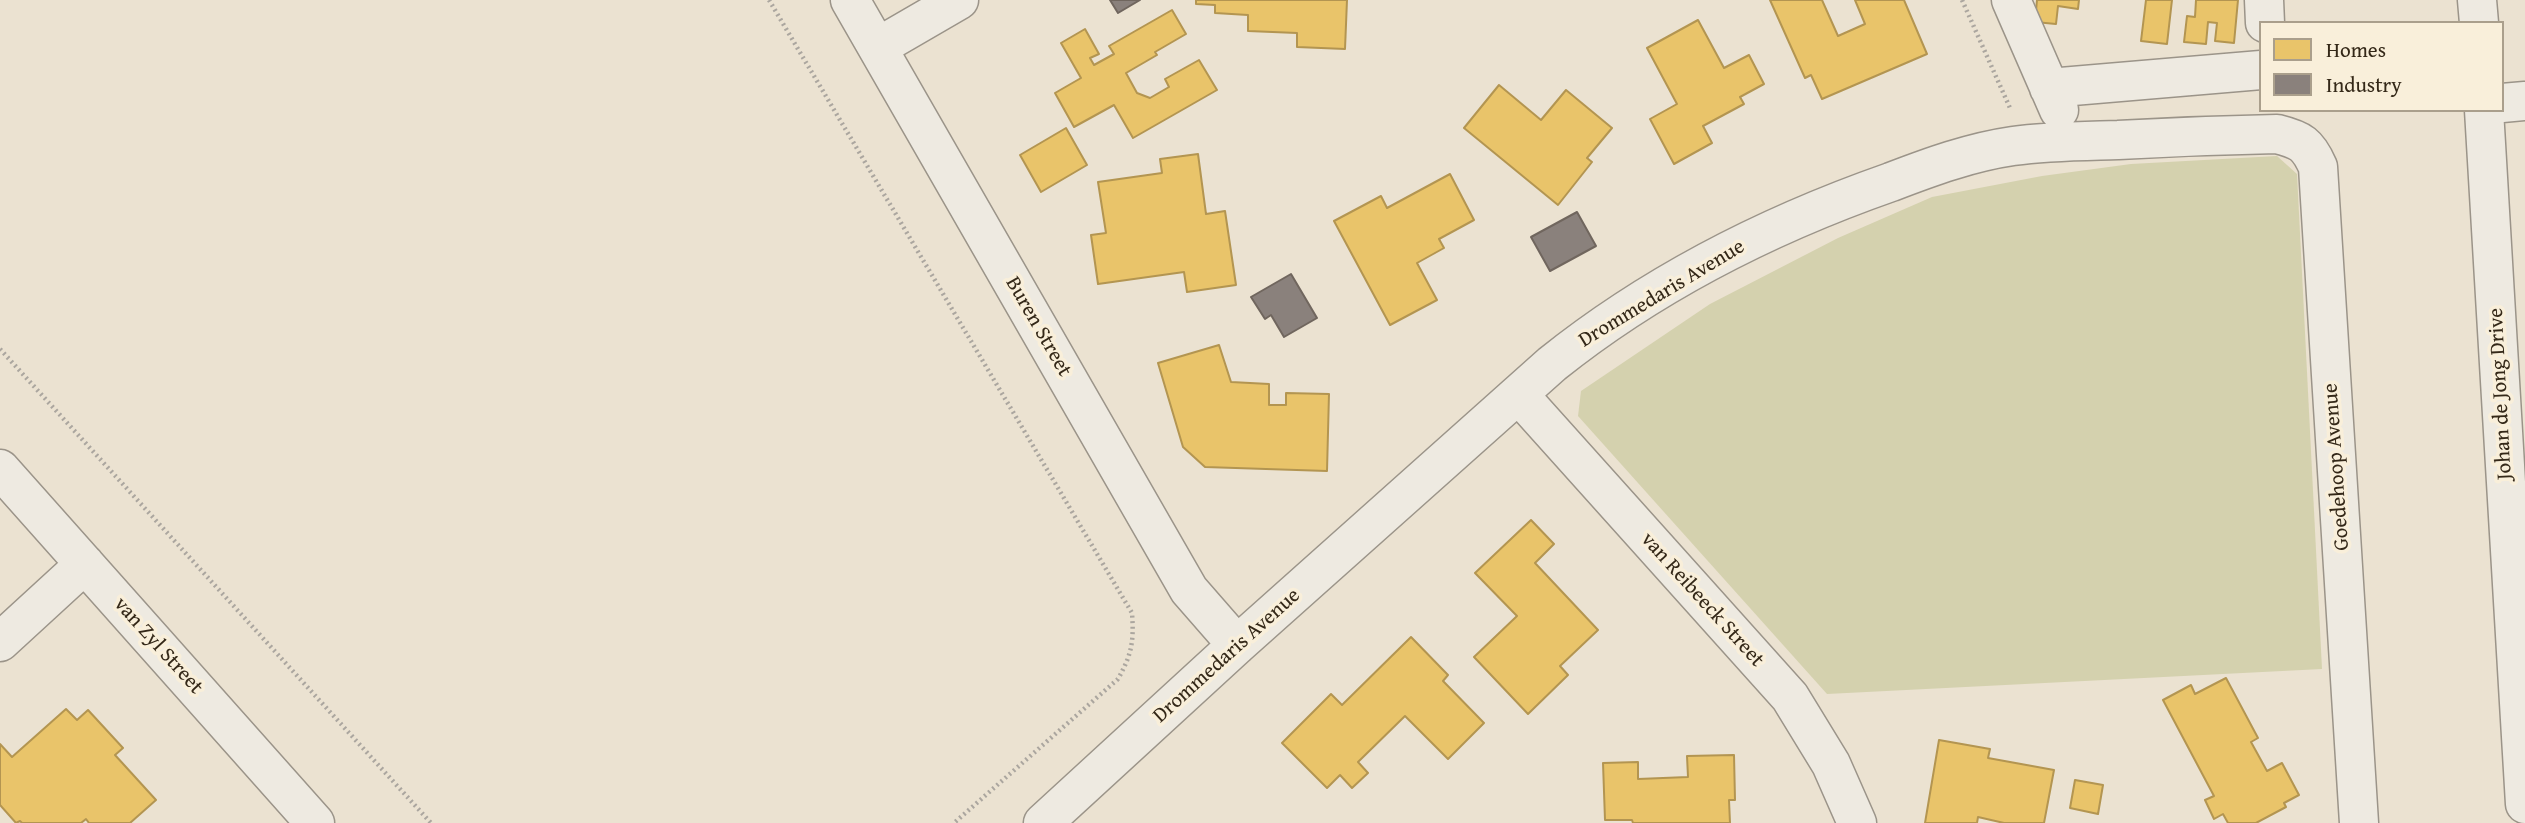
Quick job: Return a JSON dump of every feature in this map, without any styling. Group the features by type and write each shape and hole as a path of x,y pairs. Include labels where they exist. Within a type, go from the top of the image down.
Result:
{"street":[{"name":"Buren Street","path":"850,0 1189,590 1237,645"},
{"path":"878,47 959,0"},
{"path":"2011,0 2072,141"},
{"path":"2264,0 2265,21"},
{"path":"2477,0 2479,21"},
{"path":"2049,88 2259,70"},
{"path":"2504,103 2525,101"},
{"name":"Johan de Jong Drive","path":"2484,112 2525,804"},
{"name":"Drommedaris Avenue","path":"1044,823 1237,645 1552,364 1588,335 1685,275 1751,240 1867,190 1924,170 2012,146 2275,122"},
{"name":"Goedehoop Avenue","path":"2275,122 2310,149 2318,167 2359,823"},
{"name":"van Reibeeck Street","path":"1518,395 1790,697 1831,764 1857,823"},
{"name":"van Zyl Street","path":"0,469 315,823"},
{"path":"0,642 85,564"}],"path":[{"path":"769,0 1132,613 1134,635 1130,657 1118,679 954,823"},
{"path":"1962,0 2012,111 2012,146"},
{"path":"0,349 430,823"}],"shaded area":[{"path":"2277,156 2297,174 2322,669 1827,694 1578,416 1581,391 1710,304 1838,238 1932,197 2042,176 2131,164"}],"building: Homes":[{"path":"1196,0 1347,0 1345,49 1297,47 1297,33 1248,31 1248,15 1215,13 1215,5 1196,4"},
{"path":"1770,0 1822,0 1838,36 1865,24 1855,0 1904,0 1927,54 1822,99 1811,75 1805,78"},
{"path":"2037,0 2079,0 2078,9 2058,6 2056,24 2035,22"},
{"path":"2146,0 2172,0 2167,44 2141,41"},
{"path":"2196,0 2238,0 2234,43 2215,41 2217,23 2208,22 2206,44 2184,42 2187,16 2195,17"},
{"path":"1172,10 1186,34 1126,73 1137,93 1150,98 1169,87 1165,79 1199,60 1217,90 1133,138 1114,105 1074,127 1055,93 1081,78 1061,43 1085,29 1099,54 1090,58 1094,65 1114,54 1109,46"},
{"path":"1698,20 1724,68 1749,55 1764,84 1740,97 1744,104 1703,126 1712,143 1674,164 1650,119 1677,104 1647,48"},
{"path":"1499,85 1541,120 1566,90 1612,128 1587,158 1592,162 1558,205 1464,128"},
{"path":"1066,128 1087,165 1041,192 1020,155"},
{"path":"1198,154 1206,214 1225,211 1236,285 1187,292 1184,272 1098,284 1091,235 1106,233 1098,182 1162,173 1160,159"},
{"path":"1450,174 1474,220 1439,239 1444,248 1417,263 1437,300 1390,325 1334,221 1381,196 1387,208"},
{"path":"1219,345 1231,382 1269,384 1269,405 1286,405 1286,393 1329,394 1327,471 1205,467 1183,447 1158,363"},
{"path":"1531,520 1554,544 1535,563 1598,630 1560,666 1568,675 1528,714 1474,657 1517,616 1475,573"},
{"path":"1411,637 1448,675 1443,681 1484,723 1448,759 1405,716 1358,762 1368,773 1352,788 1340,775 1327,788 1282,743 1331,694 1342,705"},
{"path":"2226,678 2258,738 2251,742 2267,771 2282,763 2299,795 2284,803 2286,807 2256,823 2228,823 2223,814 2214,819 2205,800 2214,796 2163,700 2191,685 2195,694"},
{"path":"66,709 77,720 88,710 123,748 115,755 156,800 130,823 89,823 86,819 81,823 16,823 0,805 0,744 12,757"},
{"path":"1939,740 1990,749 1988,758 2054,770 2044,823 2004,823 1978,817 1977,823 1925,823"},
{"path":"1734,755 1735,800 1729,800 1730,823 1633,823 1632,820 1605,820 1603,763 1638,762 1638,779 1688,777 1687,756"},
{"path":"2075,780 2103,785 2098,814 2070,808"}],"building: Industry":[{"path":"1110,0 1140,0 1118,13"},
{"path":"1577,212 1596,246 1550,271 1531,237"},
{"path":"1291,274 1317,318 1284,337 1271,315 1265,319 1251,297"}]}
